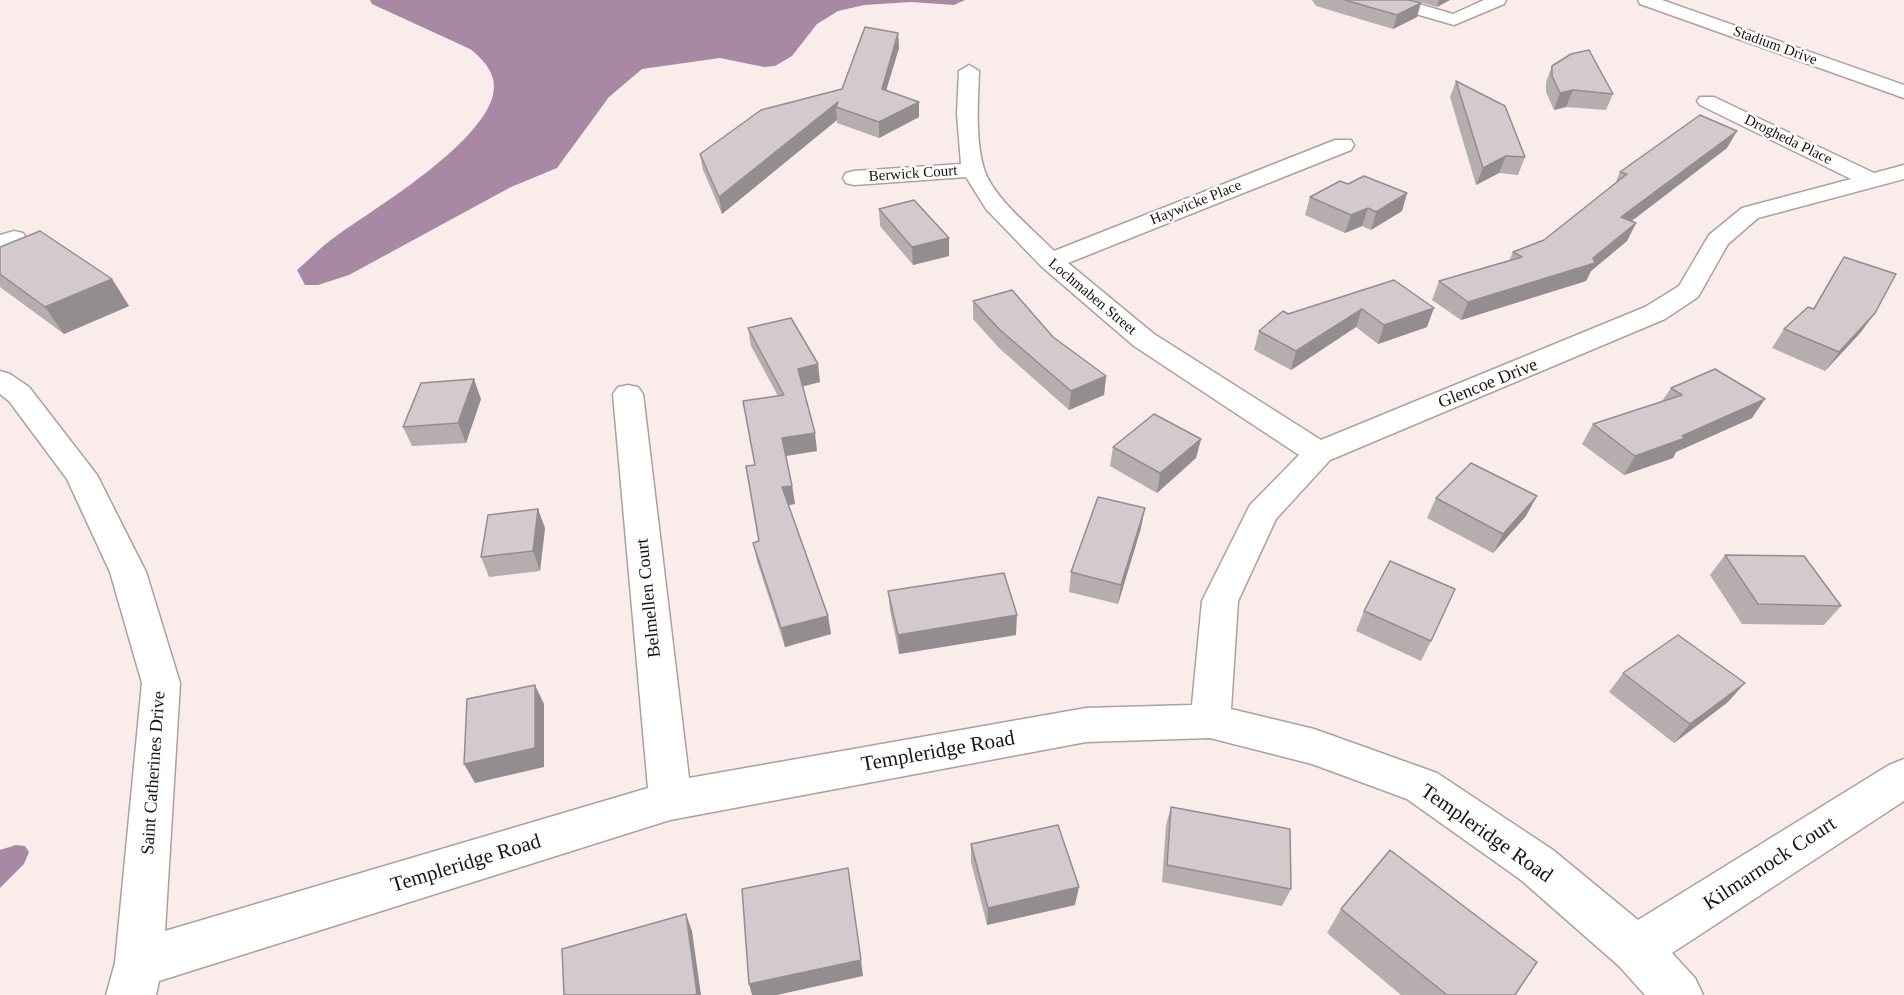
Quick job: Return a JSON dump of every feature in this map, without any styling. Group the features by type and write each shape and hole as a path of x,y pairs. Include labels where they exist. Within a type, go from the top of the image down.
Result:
{"street":[{"path":"1387,0 1454,20 1498,0"},
{"name":"Stadium Drive","path":"1646,0 1904,92"},
{"name":"Lochmaben Street","path":"969,71 967,114 973,170 994,204 1050,261 1144,340 1319,453"},
{"name":"Drogheda Place","path":"1707,100 1870,180"},
{"name":"Haywicke Place","path":"1050,261 1343,145"},
{"name":"Berwick Court","path":"854,178 973,170"},
{"name":"Glencoe Drive","path":"1210,721 1220,601 1262,513 1319,453 1583,345 1655,313 1689,291 1718,240 1750,213 1904,172"},
{"name":"Saint Catherines Drive","path":"0,380 19,394 81,475 128,572 161,683 135,979"},
{"name":"Belmellen Court","path":"628,394 669,801"},
{"name":"Templeridge Road","path":"135,979 669,801 1086,725 1210,721 1314,747 1422,786 1537,865 1636,949 1678,995"},
{"name":"Kilmarnock Court","path":"1636,949 1904,778"}],"shaded area":[{"path":"370,0 965,0 954,5 911,2 864,5 838,11 817,24 792,56 775,66 764,67 720,58 642,69 609,97 557,168 511,187 349,275 318,285 305,285 297,270 333,238 402,191 450,153 485,114 493,95 493,81 489,69 470,49 372,4"},
{"path":"16,845 25,846 29,852 24,864 0,888 0,850"}],"building":[{"path":"1345,0 1409,0 1421,3 1397,15"},
{"path":"865,27 898,33 882,89 919,102 879,122 836,107 838,102 719,197 700,154 761,110 842,89"},
{"path":"1589,50 1613,94 1573,90 1560,93 1552,76 1552,66 1571,54"},
{"path":"1456,81 1505,106 1525,157 1506,156 1483,168"},
{"path":"1700,115 1737,131 1621,217 1636,223 1593,258 1595,263 1468,302 1439,281 1522,257 1513,252 1544,240 1627,174 1620,172"},
{"path":"1364,176 1407,193 1376,212 1368,208 1351,215 1310,197 1340,181 1348,184"},
{"path":"914,200 949,238 912,247 879,209"},
{"path":"40,231 112,279 45,307 0,274 0,247"},
{"path":"1844,257 1896,274 1875,313 1839,352 1784,329 1808,307 1814,309"},
{"path":"1394,280 1434,308 1384,325 1362,309 1296,351 1259,331 1283,311 1288,314"},
{"path":"1012,290 1053,337 1106,376 1071,391 1000,330 973,301"},
{"path":"791,318 818,364 798,369 815,433 782,438 792,486 782,487 828,616 781,628 753,543 759,541 746,466 755,465 743,401 784,395 748,328"},
{"path":"1715,369 1765,399 1682,436 1685,438 1635,456 1593,424 1682,395 1671,388"},
{"path":"474,379 458,423 403,427 421,383"},
{"path":"1154,414 1201,439 1160,473 1113,447"},
{"path":"1471,463 1537,496 1503,534 1436,498"},
{"path":"1098,497 1145,508 1121,585 1071,572"},
{"path":"538,509 533,551 481,557 488,515"},
{"path":"1725,555 1804,556 1841,606 1758,604"},
{"path":"1390,561 1455,589 1431,641 1364,611"},
{"path":"1004,573 1017,615 898,635 888,591"},
{"path":"1678,635 1745,683 1690,724 1623,673"},
{"path":"535,685 535,748 464,764 467,699"},
{"path":"1171,807 1290,829 1291,889 1167,865"},
{"path":"1058,825 1079,887 988,908 971,844"},
{"path":"1390,850 1537,962 1515,995 1447,995 1341,909"},
{"path":"848,868 861,960 749,984 742,889"},
{"path":"686,914 697,994 564,995 562,949"}]}
